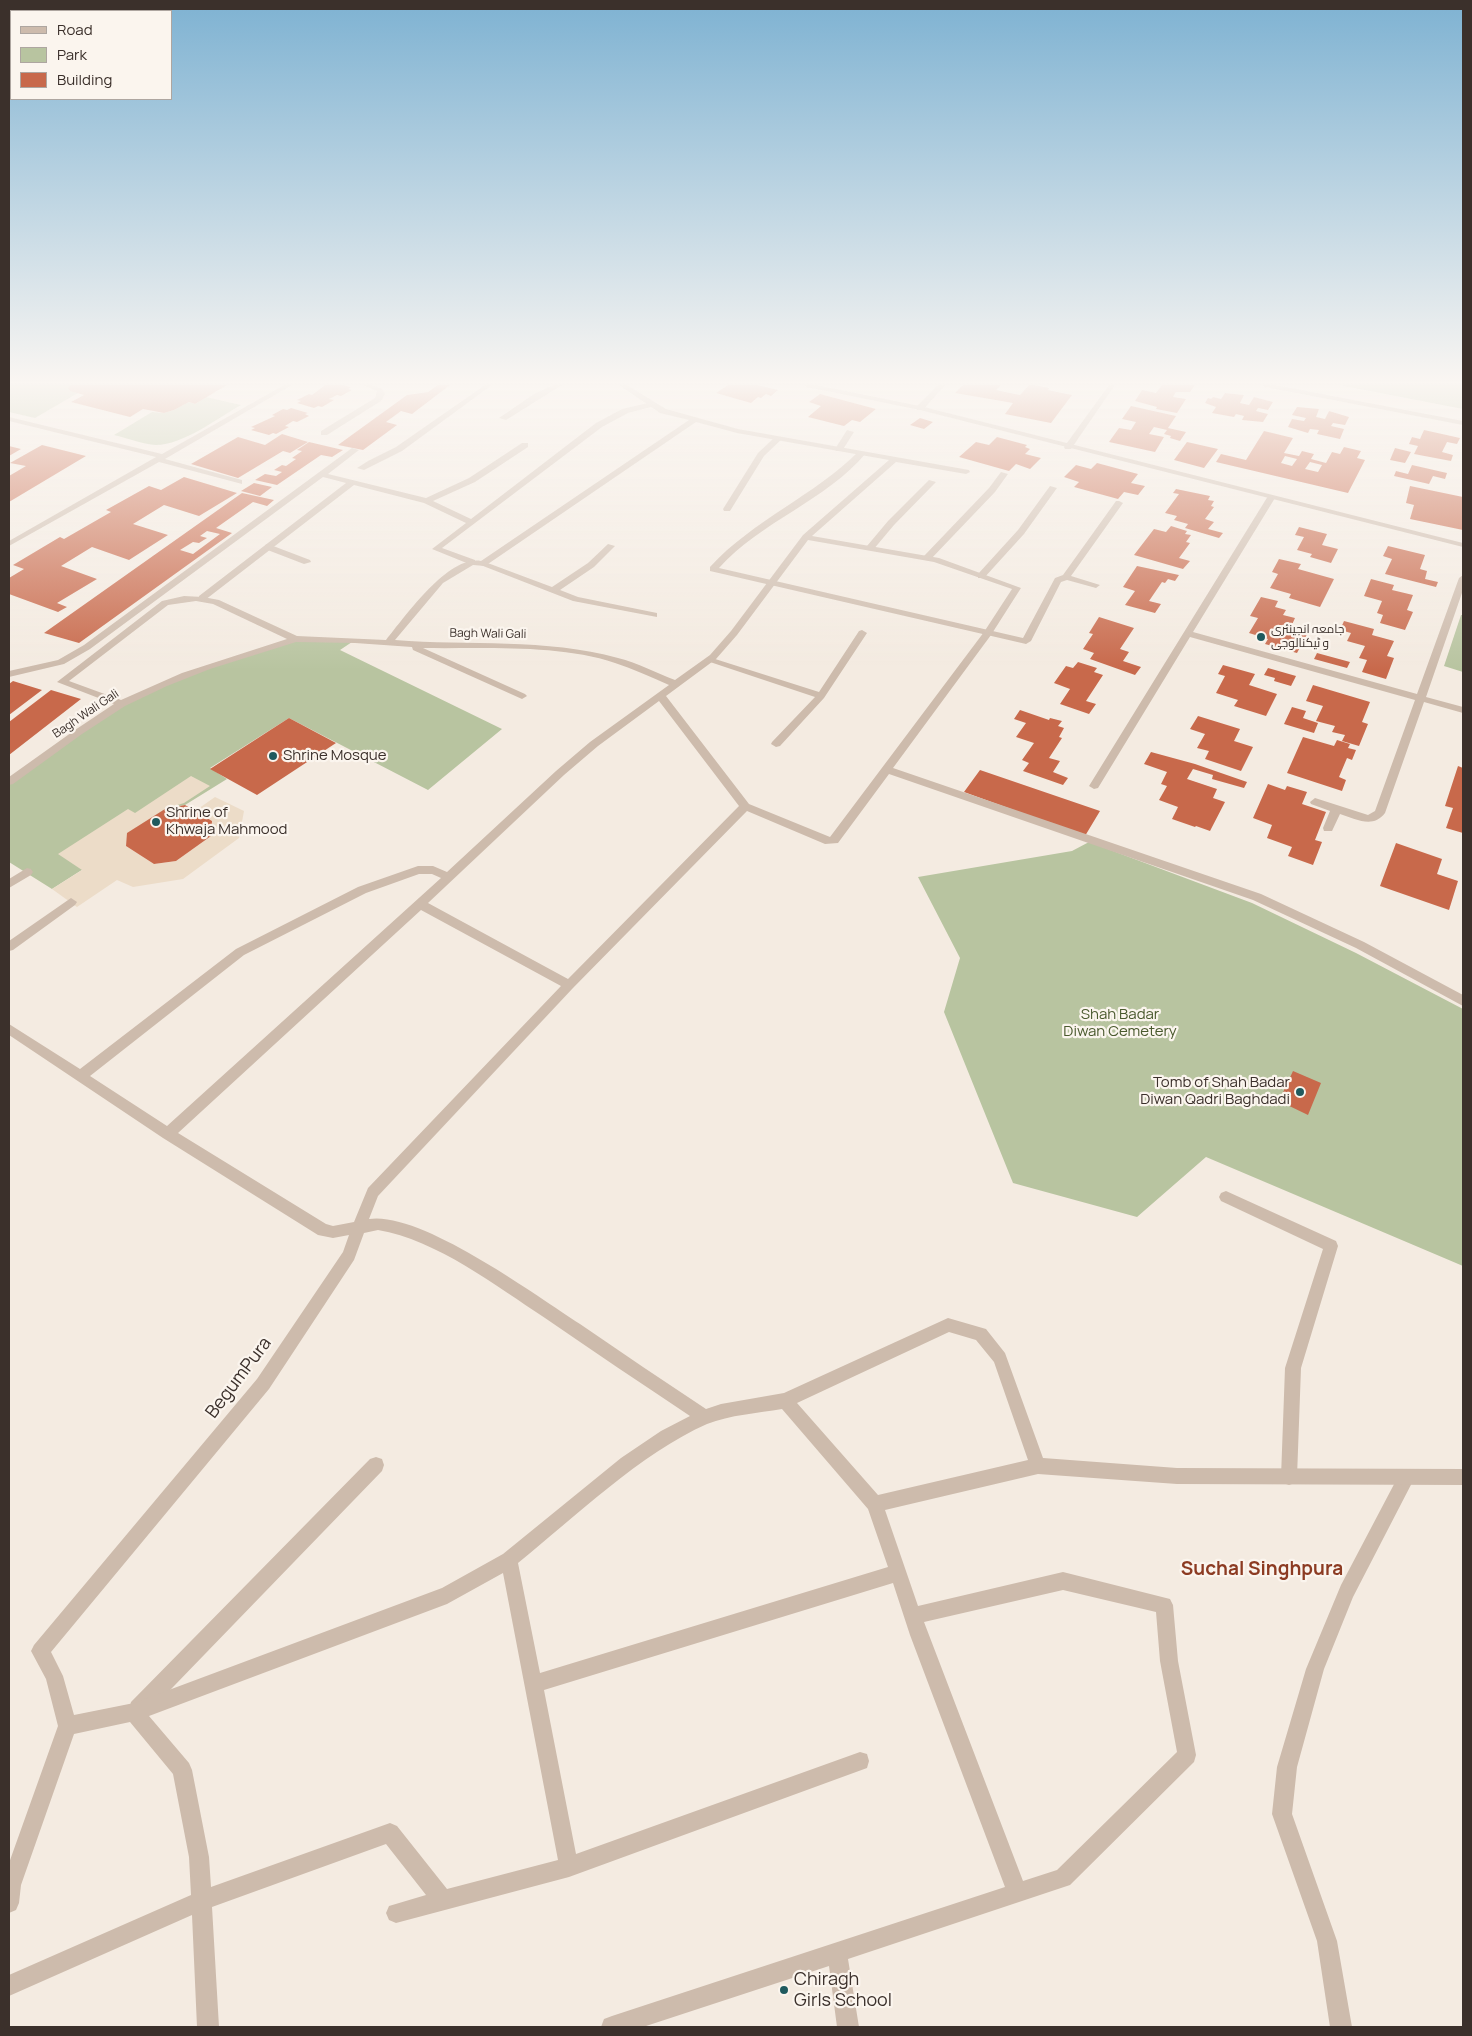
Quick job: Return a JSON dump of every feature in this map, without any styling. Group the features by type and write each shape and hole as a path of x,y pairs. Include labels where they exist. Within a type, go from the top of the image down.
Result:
{"street":[{"path":"11,540 119,480"},
{"path":"233,480 239,482"},
{"path":"9,674 61,662 86,647 315,480"},
{"path":"346,480 427,501 471,522"},
{"path":"427,501 472,480"},
{"path":"527,480 436,549 576,599 654,615"},
{"path":"388,643 440,581 477,563 607,480"},
{"path":"727,509 745,480"},
{"path":"833,480 725,554 712,569 988,634 1026,641 1058,580 1066,577 1119,503"},
{"path":"168,1134 420,904 560,773 594,744 709,660 734,633 806,537 871,480"},
{"path":"927,558 999,480"},
{"path":"1199,480 1463,545"},
{"path":"202,598 353,482"},
{"path":"870,548 891,523 932,482"},
{"path":"982,576 1021,532 1052,488"},
{"path":"1094,786 1271,498"},
{"path":"660,695 745,806 832,842 988,634 1017,588 927,558 806,537"},
{"path":"552,591 587,569 600,559 611,546"},
{"path":"268,547 307,562"},
{"path":"1066,577 1096,585"},
{"path":"1315,802 1367,820 1377,817 1463,578"},
{"name":"Bagh Wali Gali","path":"122,704 62,682 166,603 182,598 202,598 216,602 296,639"},
{"path":"776,744 821,696 862,633"},
{"path":"1188,633 1463,710"},
{"name":"Bagh Wali Gali","path":"9,782 122,704 218,662 296,639 409,645 526,647 572,651 616,660 675,684"},
{"path":"409,645 522,696"},
{"path":"709,660 821,696"},
{"path":"886,769 1257,897 1360,946 1463,1001"},
{"path":"359,1227 373,1192 569,985 745,806"},
{"path":"1328,828 1336,810"},
{"path":"81,1076 240,952 362,890 418,870 433,870 449,877"},
{"path":"9,884 27,872"},
{"path":"9,947 71,902"},
{"path":"420,904 569,985"},
{"path":"9,1030 168,1134 323,1230 333,1232 378,1224 391,1226 422,1237 475,1263 705,1417"},
{"path":"1226,1198 1331,1246 1293,1368 1289,1476"},
{"name":"BegumPura","path":"67,1726 54,1676 40,1651 263,1384 349,1255 359,1227"},
{"path":"9,1903 11,1885 67,1726 134,1712 447,1595 509,1560 627,1464 667,1437 705,1417 721,1412 785,1401 948,1325 981,1334 1000,1358 1038,1466"},
{"path":"785,1401 875,1504 913,1616 1017,1894"},
{"path":"134,1712 376,1464"},
{"path":"875,1504 1038,1466 1178,1476 1463,1477"},
{"path":"1340,2027 1327,1941 1282,1814 1288,1767 1315,1669 1343,1599 1407,1477"},
{"path":"509,1560 569,1868"},
{"path":"534,1684 898,1573"},
{"path":"612,2027 1063,1878 1186,1755 1169,1661 1164,1605 1063,1581 913,1616"},
{"path":"134,1712 182,1770 200,1857 208,2027"},
{"path":"396,1913 569,1868 860,1761"},
{"path":"9,1986 202,1900 390,1833 444,1901"},
{"path":"837,1953 848,2027"}],"green space":[{"path":"1461,615 1463,615 1463,672 1444,666"},
{"path":"295,639 355,640 340,650 502,729 428,790 289,718 210,768 227,779 185,805 165,809 127,833 121,845 52,889 9,862 9,782 115,708 218,662"},
{"name":"Shah Badar Diwan Cemetery","path":"1089,842 1252,903 1356,953 1463,1009 1463,1266 1206,1157 1137,1217 1013,1183 944,1012 960,958 918,877 1072,851"}],"shaded area":[{"path":"191,776 210,786 184,803 165,809 128,833 126,846 154,864 176,861 211,836 212,821 195,811 215,797 244,811 239,838 183,879 133,887 117,880 77,907 52,889 82,870 58,854 128,809 135,813"}],"building":[{"path":"9,480 46,480 9,502"},
{"path":"179,480 194,480 237,493 199,516 164,505 133,524 168,535 129,560 92,547 61,566 97,579 57,603 67,607 58,612 9,594 9,578 24,569 13,565 60,537 64,539 111,512 106,510 149,486 161,490"},
{"path":"255,480 284,480 277,485"},
{"path":"1073,480 1133,480 1131,483 1145,486 1138,495 1124,492 1118,499 1074,487 1079,482"},
{"path":"1293,480 1355,480 1348,493"},
{"path":"1412,480 1431,480 1429,484"},
{"path":"254,483 272,487 260,496 241,491"},
{"path":"1410,486 1463,497 1463,530 1410,519 1414,505 1406,503"},
{"path":"1176,489 1210,496 1208,500 1214,501 1211,506 1214,507 1205,519 1214,522 1208,529 1223,533 1219,538 1185,528 1188,524 1174,520 1177,516 1165,513 1179,494 1173,493"},
{"path":"242,493 274,500 267,506 253,502 216,528 232,533 79,643 44,633","holes":["207,531 220,534 193,554 180,550 193,542 199,543 207,538 200,536"]},
{"path":"1171,526 1187,531 1185,534 1191,535 1186,542 1190,543 1179,558 1190,561 1183,569 1134,555 1154,529 1166,532"},
{"path":"1299,527 1327,534 1322,545 1338,549 1331,563 1310,557 1312,554 1297,550 1304,537 1295,535"},
{"path":"1388,546 1425,555 1420,569 1427,571 1425,579 1438,582 1436,587 1385,574 1392,559 1383,556"},
{"path":"1279,559 1301,564 1298,569 1334,579 1320,607 1289,598 1291,594 1270,588 1278,574 1272,572"},
{"path":"1137,566 1179,575 1175,581 1168,579 1165,583 1162,582 1149,601 1161,604 1155,613 1125,605 1135,591 1123,587"},
{"path":"1371,579 1394,585 1392,590 1413,595 1407,610 1413,612 1405,630 1380,623 1383,615 1377,613 1382,601 1364,596"},
{"path":"1261,597 1278,601 1275,607 1286,610 1283,615 1295,618 1290,629 1307,634 1297,653 1265,644 1268,639 1249,633 1258,618 1250,616"},
{"path":"1099,617 1134,628 1120,649 1129,652 1123,661 1141,667 1135,675 1090,659 1094,653 1083,649 1093,634 1089,633"},
{"path":"1344,621 1374,629 1372,635 1394,641 1387,656 1394,658 1386,679 1362,672 1367,660 1359,658 1365,646 1347,641 1351,633 1340,630"},
{"path":"1317,653 1350,662 1347,668 1314,659"},
{"path":"1078,662 1097,668 1094,672 1103,675 1086,701 1096,704 1089,714 1060,704 1070,689 1054,683 1066,666 1073,668"},
{"path":"1223,665 1255,674 1249,685 1277,694 1266,716 1234,706 1238,700 1216,693 1225,676 1218,674"},
{"path":"1268,668 1296,676 1291,686 1274,681 1275,678 1264,675"},
{"path":"13,681 42,690 9,715 9,684"},
{"path":"1313,685 1370,702 1362,722 1368,724 1359,746 1342,741 1345,735 1332,732 1335,726 1316,721 1323,706 1306,701"},
{"path":"51,690 81,699 9,755 9,722"},
{"path":"1292,707 1306,711 1303,718 1318,723 1314,733 1284,724"},
{"path":"1020,710 1049,720 1050,718 1062,721 1058,726 1064,728 1059,737 1062,738 1049,758 1060,761 1053,772 1068,778 1063,785 1023,771 1029,763 1022,760 1034,743 1016,737 1026,723 1014,719"},
{"path":"1198,716 1240,729 1234,741 1253,747 1241,771 1205,759 1209,751 1197,748 1205,734 1190,729"},
{"name":"Shrine Mosque","path":"289,718 336,743 257,795 210,769"},
{"path":"1303,737 1334,746 1337,740 1350,744 1348,748 1356,750 1352,760 1347,758 1339,777 1346,780 1342,791 1287,773"},
{"path":"1151,752 1195,764 1247,782 1244,788 1212,779 1213,775 1193,769 1187,779 1217,789 1213,798 1225,802 1210,831 1195,827 1172,819 1178,807 1159,800 1167,786 1161,784 1167,772 1144,764"},
{"path":"1458,766 1463,768 1463,833 1446,828 1453,808 1445,806"},
{"path":"980,770 1100,811 1085,836 964,792"},
{"path":"1268,784 1285,790 1287,786 1307,792 1302,804 1326,812 1315,840 1322,842 1313,865 1288,856 1292,847 1267,838 1272,825 1253,818"},
{"path":"185,805 212,821 211,836 176,861 154,864 126,846 127,833 165,809"},
{"path":"1396,843 1442,859 1437,874 1458,881 1449,910 1380,886"},
{"name":"Tomb of Shah Badar Diwan Qadri Baghdadi","path":"1293,1071 1321,1083 1308,1115 1279,1101"}],"place":[{"name":"جامعہ انجینئری و ٹیکنالوجی","path":"1261,637"},
{"name":"Shrine Mosque","path":"273,756"},
{"name":"Shrine of Khwaja Mahmood","path":"156,822"},
{"name":"Tomb of Shah Badar Diwan Qadri Baghdadi","path":"1300,1092"},
{"name":"Chiragh Girls School","path":"784,1990"}],"district":[{"name":"Suchal Singhpura","path":"1262,1570"}]}
